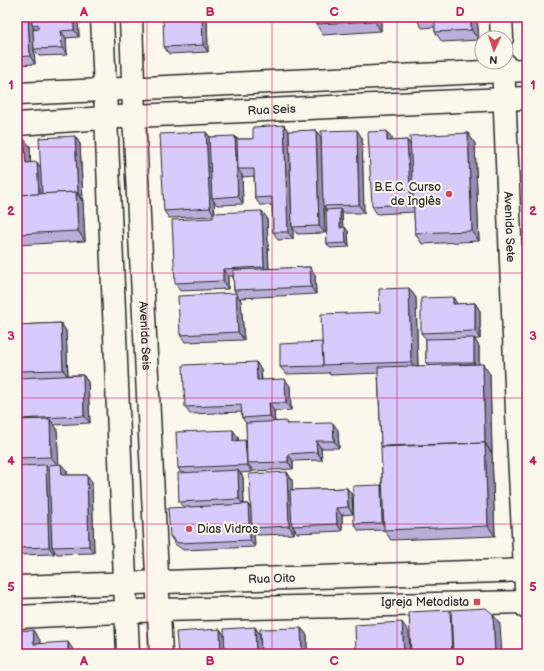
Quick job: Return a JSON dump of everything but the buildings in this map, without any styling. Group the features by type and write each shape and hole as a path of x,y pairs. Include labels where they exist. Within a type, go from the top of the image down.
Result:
{"street":[{"path":"102,17 128,654"},
{"name":"Avenida Seis","path":"131,17 134,116 161,654"},
{"path":"501,17 502,30"},
{"path":"514,68 527,70"},
{"path":"17,94 133,89 474,69"},
{"name":"Avenida Sete","path":"503,70 527,608"},
{"name":"Rua Seis","path":"17,124 134,116 527,98"},
{"name":"Rua Oito","path":"17,587 526,570"},
{"path":"17,617 159,610 527,602"}],"place":[{"name":"B.E.C. Curso de Inglês","path":"449,194"},
{"name":"Dias Vidros","path":"189,529"},
{"name":"Igreja Metodista","path":"477,602"}]}
